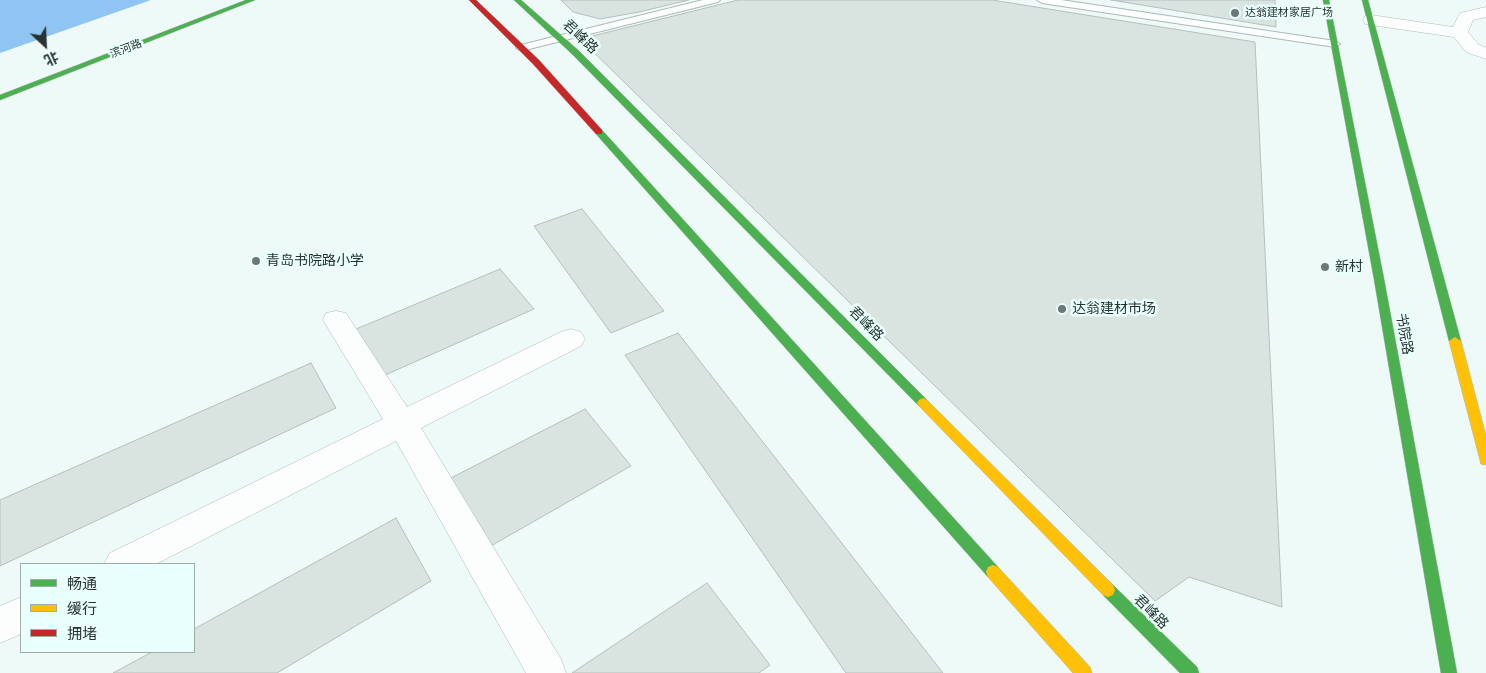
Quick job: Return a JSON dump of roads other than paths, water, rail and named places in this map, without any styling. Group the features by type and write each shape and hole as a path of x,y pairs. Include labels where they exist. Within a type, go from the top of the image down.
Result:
{"main road":[{"name":"滨河路","path":"0,98 252,0"},
{"path":"472,0 521,48 1084,673"},
{"name":"君峰路","path":"517,0 559,38 1190,673"},
{"name":"书院路","path":"1326,0 1449,673"},
{"path":"1365,0 1486,460"}],"street":[{"path":"1459,33 1466,17 1486,12"},
{"path":"1371,20 1459,33 1472,48 1486,54"},
{"path":"336,320 402,424 547,673"},
{"path":"124,563 571,339"},
{"path":"0,625 20,615"}],"lane":[{"path":"521,48 715,0"},
{"path":"1042,0 1335,44"}],"water":[{"path":"0,0 151,0 0,53"}],"place":[{"name":"达翁建材家居广场","path":"1235,13"},
{"name":"青岛书院路小学","path":"256,261"},
{"name":"新村","path":"1325,267"},
{"name":"达翁建材市场","path":"1062,309"}]}
